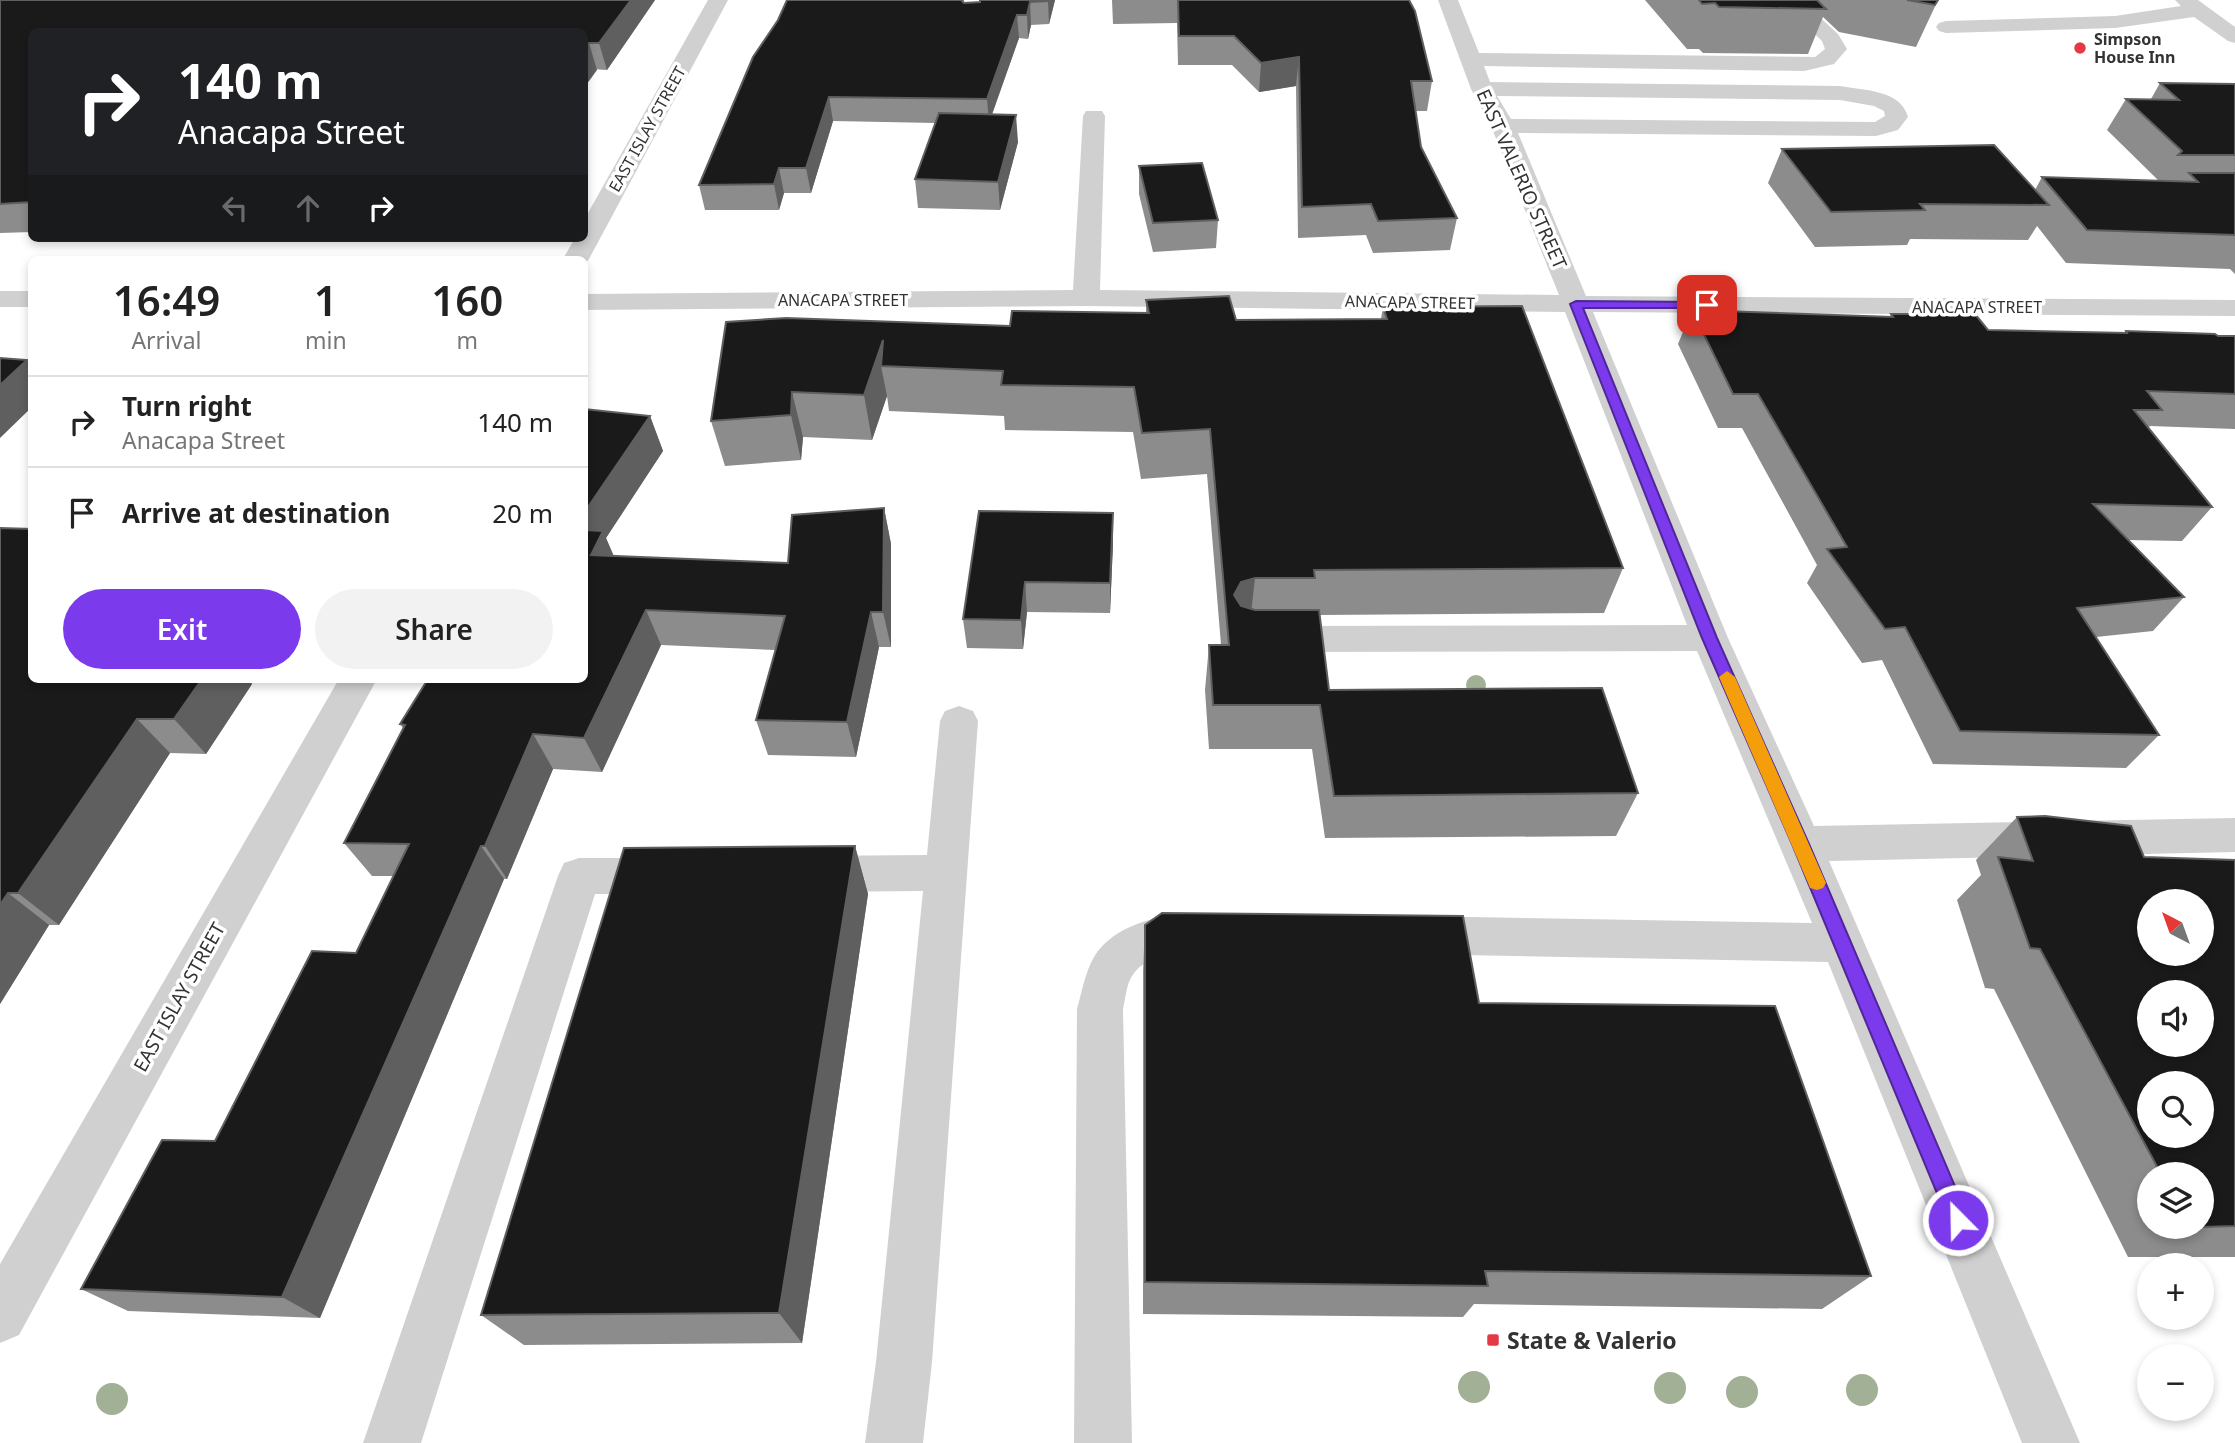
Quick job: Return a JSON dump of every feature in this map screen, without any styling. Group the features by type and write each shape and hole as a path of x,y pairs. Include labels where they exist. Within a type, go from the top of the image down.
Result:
{"street":[{"name":"EAST ISLAY STREET","path":"588,237 718,0"},
{"name":"EAST VALERIO STREET","path":"1448,0 1476,74 1503,126 1710,638 1801,844 2051,1443"},
{"path":"1476,74 1804,65 1823,62 1833,56 1836,49 1831,38 1789,0"},
{"path":"1946,27 2115,22 2191,5 2235,37"},
{"path":"1476,74 1840,93 1880,100 1894,107 1897,117 1890,125 1876,129 1503,126"},
{"path":"1086,298 1094,116"},
{"name":"ANACAPA STREET","path":"588,302 1086,298 2235,308"},
{"path":"0,299 28,299"},
{"path":"1250,639 1710,638"},
{"name":"EAST ISLAY STREET","path":"0,1316 356,683"},
{"path":"894,1443 904,1362 959,721"},
{"path":"1801,844 2235,835"},
{"path":"770,875 946,873"},
{"path":"392,1443 579,877 702,875"},
{"path":"1103,1443 1100,1009 1111,971 1136,944 1173,932 1242,933"},
{"path":"1367,934 1841,943"}],"building":[{"path":"0,0 631,0 599,43 588,44 588,28 28,28 28,202 0,204"},
{"path":"787,0 961,0 964,3 980,0 1048,1 1030,2 1027,15 1017,15 987,99 829,97 806,168 779,168 774,184 699,185 753,57 778,20"},
{"path":"1178,0 1409,0 1415,11 1432,81 1411,81 1421,147 1457,218 1378,221 1371,204 1302,207 1299,57 1261,63 1234,36 1179,36"},
{"path":"1699,0 1817,0 1826,9 1719,7 1715,3 1702,4"},
{"path":"1907,0 1938,0 1935,5"},
{"path":"2160,83 2235,84 2235,155 2178,155 2182,151 2126,99 2179,100"},
{"path":"939,113 1016,115 998,182 915,179"},
{"path":"1994,145 2049,205 1920,204 1925,210 1831,212 1782,149"},
{"path":"1202,163 1218,220 1153,223 1139,166"},
{"path":"2189,173 2235,173 2235,235 2087,230 2042,177 2198,182"},
{"path":"1229,296 1236,320 1387,319 1383,307 1522,306 1623,568 1314,570 1315,578 1255,578 1241,582 1234,595 1241,606 1255,610 1319,610 1329,690 1602,688 1638,793 1334,796 1320,705 1213,705 1209,645 1229,645 1210,429 1142,433 1134,387 1001,385 1003,371 881,366 883,340 864,395 792,392 791,415 711,421 726,322 786,318 1010,326 1012,311 1149,313 1146,300"},
{"path":"1692,310 1893,317 1891,314 1975,314 1988,330 2127,333 2126,331 2235,336 2235,394 2147,391 2162,410 2134,410 2212,507 2093,504 2184,597 2077,608 2159,735 1960,731 1905,627 1885,629 1827,549 1847,547 1758,394 1733,394"},
{"path":"0,358 27,360 0,385"},
{"path":"588,409 650,416 588,507"},
{"path":"884,508 883,612 871,612 847,722 756,720 785,616 646,610 584,738 533,734 282,1297 81,1289 162,1140 215,1141 312,951 356,953 409,844 344,843 405,725 400,724 426,683 588,683 588,530 603,531 591,555 788,563 792,515"},
{"path":"979,511 1113,513 1110,583 1025,582 1021,620 963,619"},
{"path":"0,528 28,529 28,683 199,683 174,719 137,719 18,893 8,893 0,905"},
{"path":"2045,816 2131,826 2144,857 2235,860 2235,1226 2214,1227 2214,1162 2155,1162 2147,1148 2214,1148 2214,1071 2137,1071 2137,1129 2040,949 2030,948 1998,857 2033,861 2017,817"},
{"path":"855,846 779,1313 481,1315 624,848"},
{"path":"1162,913 1463,916 1479,1003 1775,1006 1871,1276 1485,1271 1488,1286 1145,1282 1145,925"}],"slow traffic":[{"path":"1727,677 1817,883"}],"place":[{"name":"Simpson House Inn","path":"2080,48"},
{"name":"State & Valerio","path":"1493,1340"}],"route":[{"path":"1707,305 1576,304 1710,638 1801,844 1958,1220"}]}
